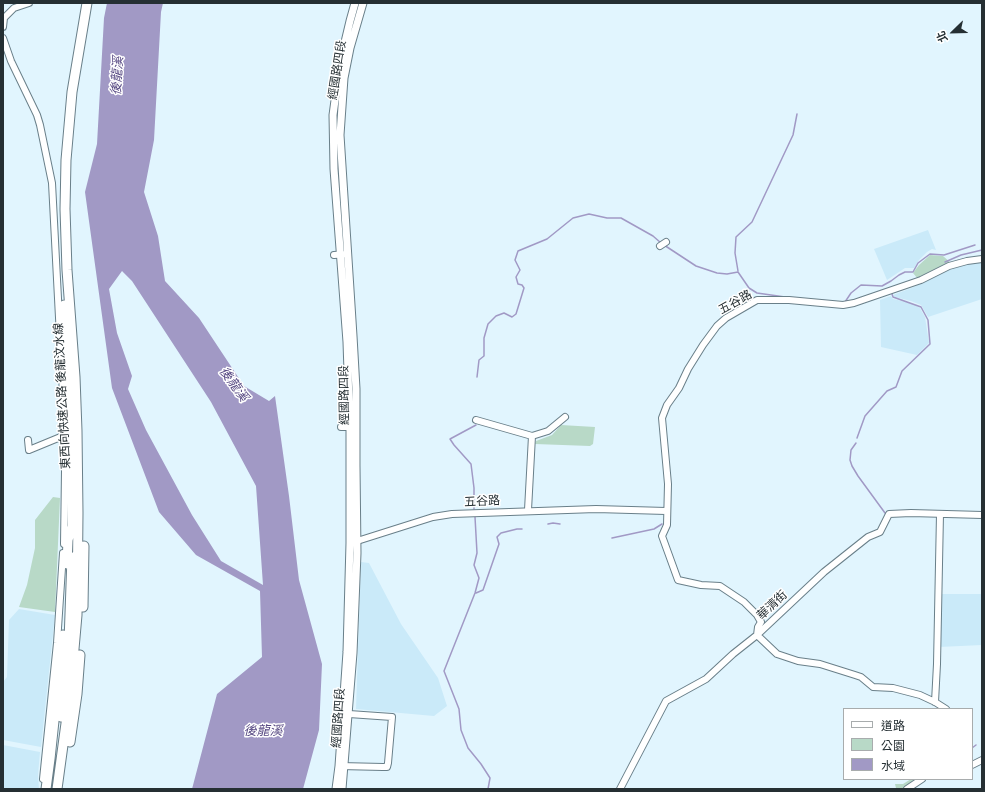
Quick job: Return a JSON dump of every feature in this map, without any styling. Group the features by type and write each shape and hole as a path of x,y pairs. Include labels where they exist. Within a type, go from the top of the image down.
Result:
{"highway":[{"name":"東西向快速公路 後龍汶水線","path":"52,789 68,642 72,526 70,431 60,216 60,160 71,66 82,3"},
{"name":"東西向快速公路 後龍汶水線","path":"57,789 70,694 76,635 78,513 75,377 67,270 66,195 69,121 87,3"},
{"path":"64,789 77,694 84,585 84,538 83,528 78,513"},
{"path":"44,789 53,731 65,614 68,540 72,526"}],"main road":[{"name":"經國路四段","path":"336,789 342,766 349,714 353,653 354,344 341,254 334,169 333,115 340,64 355,3"},
{"name":"經國路四段","path":"341,254 340,135 344,78 350,48 363,3"},
{"name":"經國路四段","path":"342,789 346,652 353,542"}],"street":[{"path":"3,27 4,18 14,8 29,3"},
{"path":"3,38 11,61 40,125 52,183 65,470 64,535 57,643 43,780 44,789"},
{"path":"660,246 666,242"},
{"name":"五谷路","path":"757,635 760,622 756,615 737,597 720,586 701,585 678,580 662,536 667,525 666,511 668,484 662,418 666,405 679,388 688,369 717,326 726,318 756,300 789,300 843,305 854,303 921,280 949,266 982,259"},
{"path":"476,420 532,436 548,431 564,418"},
{"path":"341,427 353,427"},
{"path":"28,440 29,450 63,436"},
{"path":"528,510 532,436"},
{"name":"五谷路","path":"353,542 433,517 452,514 528,510 596,509 666,511"},
{"name":"華清街","path":"620,789 666,701 706,679 733,654 757,635 824,572 868,537 880,532 889,514 911,513 982,515"},
{"path":"935,702 940,514"},
{"path":"757,635 777,654 798,661 820,664 861,677 873,687 920,695 944,708"},
{"path":"342,766 387,767 388,763 392,731 392,717 349,714"},
{"path":"973,762 982,760"},
{"path":"907,789 920,780"}],"shaded area":[{"path":"928,230 936,250 932,249 927,252 914,268 905,268 887,280 874,249"},
{"path":"982,262 982,299 928,317 921,305 895,297 893,295 914,287 948,270"},
{"path":"891,296 893,299 911,303 920,308 925,317 929,343 917,355 881,347 880,300"},
{"path":"361,562 369,563 401,624 438,678 447,706 434,716 356,709"},
{"path":"940,594 982,594 982,645 939,647"},
{"path":"19,609 55,615 41,747 3,740 3,682 7,677 9,620"},
{"path":"3,745 40,752 38,775 39,789 3,789"}],"green space":[{"path":"930,255 943,256 951,263 918,279 913,273"},
{"path":"561,425 595,427 593,444 590,446 535,444 536,441 552,435"},
{"path":"53,497 60,498 55,612 19,607 27,585 35,548 35,520"},
{"path":"909,780 915,780 903,789 896,788 895,784 903,784"}],"water":[{"name":"後龍溪","path":"107,3 163,3 161,12 154,140 144,192 158,236 165,281 199,318 244,386 269,401 275,396 299,580 322,664 319,730 303,789 192,789 217,694 262,657 260,591 196,555 159,512 112,388 85,192 97,144 104,18","holes":["122,271 132,281 211,402 256,486 263,585 221,561 192,515 146,430 128,389 132,376 117,333 109,289"]}],"waterway":[{"path":"738,271 735,253 736,237 752,222 793,135 797,114"},
{"path":"477,377 479,360 484,356 484,338 488,324 496,316 504,313 512,317 516,314 524,288 522,285 518,284 516,277 520,270 515,260 518,251 547,239 573,218 589,214 607,218 621,218 653,236 661,243"},
{"path":"664,245 696,266 717,273 727,274 738,272 749,288 757,293 785,297"},
{"path":"845,302 851,293 861,285 882,286 905,272 913,272 918,263 930,254 944,255 975,245"},
{"path":"945,262 961,255 982,250"},
{"path":"857,438 865,416 887,391 896,387 902,371 930,344 928,320 921,307 893,297 892,294"},
{"path":"816,300 830,301"},
{"path":"474,509 474,488 471,464 450,439 476,425"},
{"path":"856,443 851,450 850,460 852,466 885,513"},
{"path":"475,517 477,553 474,565 479,578 475,593 444,671 459,709 461,730 468,748 490,778 488,789"},
{"path":"548,524 560,524"},
{"path":"612,538 654,529 662,524"},
{"path":"476,593 483,590 499,544 497,537 501,533 522,529"}]}
